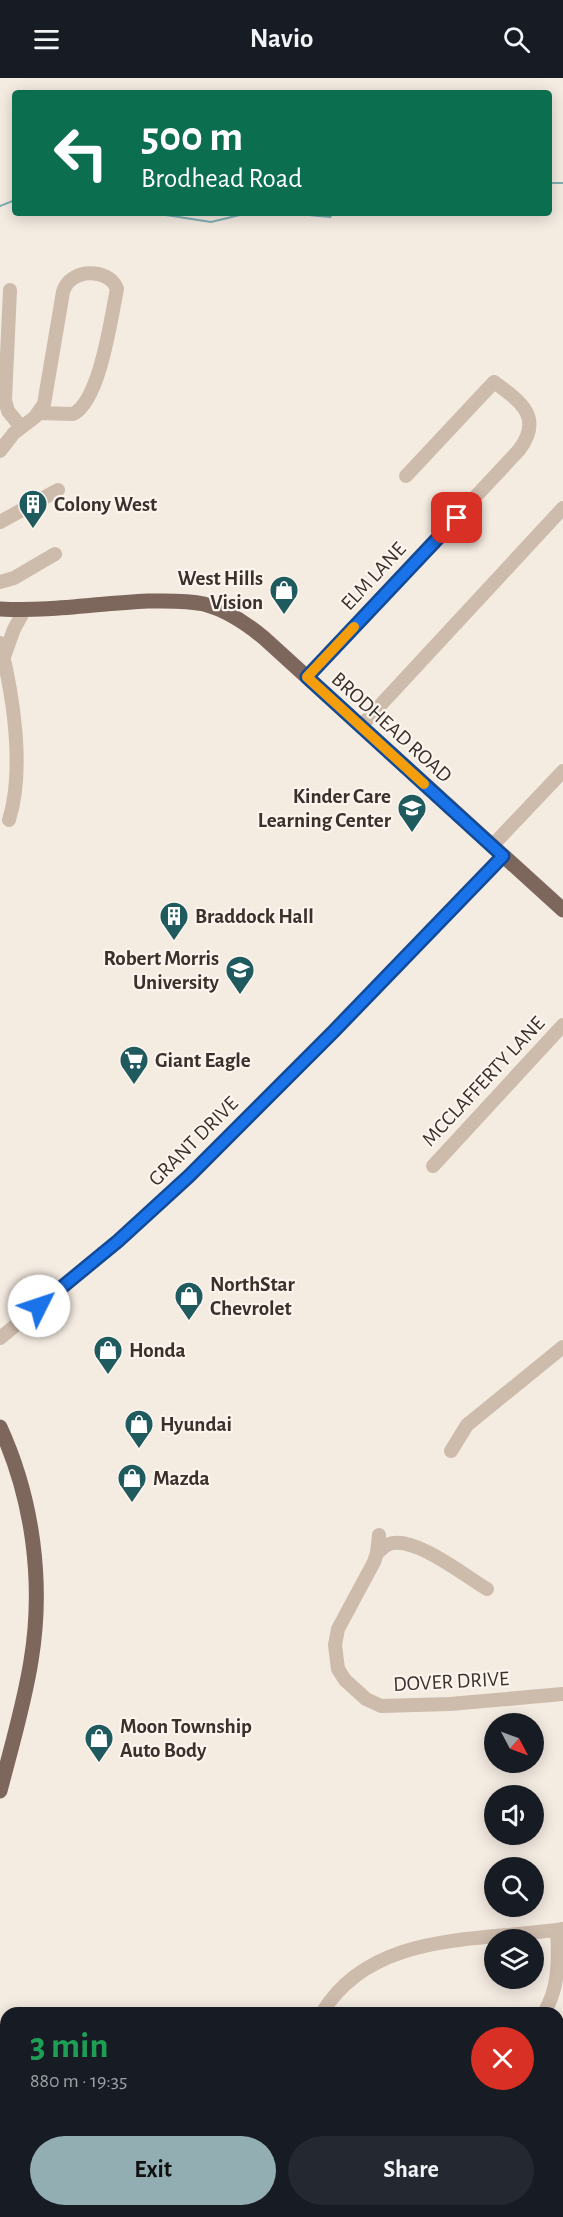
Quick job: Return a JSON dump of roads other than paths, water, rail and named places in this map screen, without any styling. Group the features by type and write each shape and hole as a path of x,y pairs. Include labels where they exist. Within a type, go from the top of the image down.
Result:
{"main road":[{"name":"BRODHEAD ROAD","path":"0,609 190,601 206,604 244,622 563,910"},
{"path":"0,1427 12,1455 26,1504 36,1591 34,1636 28,1676 0,1791"},
{"path":"0,1453 20,1521 24,1546 27,1602 19,1674 0,1750"}],"street":[{"path":"0,451 21,427 39,413 45,400 64,287 69,279 80,274 91,274 108,279 116,285 117,289 100,367 88,401 73,414 39,413"},
{"path":"10,290 4,400 8,411 21,427"},
{"name":"ELM LANE","path":"307,677 519,450 527,438 530,426 525,408 517,398 494,382 406,476"},
{"path":"0,522 58,490"},
{"path":"361,726 563,508"},
{"path":"0,582 14,578 55,554"},
{"path":"4,658 14,629 25,609"},
{"path":"0,643 13,714 16,745 14,791 9,820"},
{"name":"GRANT DRIVE","path":"0,1338 118,1241 182,1184 333,1032 497,851 563,771"},
{"name":"MCCLAFFERTY LANE","path":"433,1166 563,1025"},
{"path":"451,1451 467,1425 563,1347"},
{"name":"DOVER DRIVE","path":"379,1535 377,1553 338,1629 335,1645 338,1669 354,1689 381,1706 450,1704 563,1694"},
{"path":"377,1553 390,1544 404,1543 418,1547 487,1589"},
{"path":"326,2007 331,1998 365,1968 396,1953 425,1946 560,1930 555,1988 547,2007"}],"waterway":[{"path":"552,183 563,183"},
{"path":"0,206 12,201"},
{"path":"172,216 211,222 236,216"},
{"path":"319,216 331,216"}],"place":[{"name":"Colony West","path":"33,530"},
{"name":"West Hills Vision","path":"284,616"},
{"name":"Kinder Care Learning Center","path":"412,834"},
{"name":"Braddock Hall","path":"174,942"},
{"name":"Robert Morris University","path":"240,996"},
{"name":"Giant Eagle","path":"134,1086"},
{"name":"NorthStar Chevrolet","path":"189,1322"},
{"name":"Honda","path":"108,1376"},
{"name":"Hyundai","path":"139,1450"},
{"name":"Mazda","path":"132,1504"},
{"name":"Moon Township Auto Body","path":"99,1764"}]}
